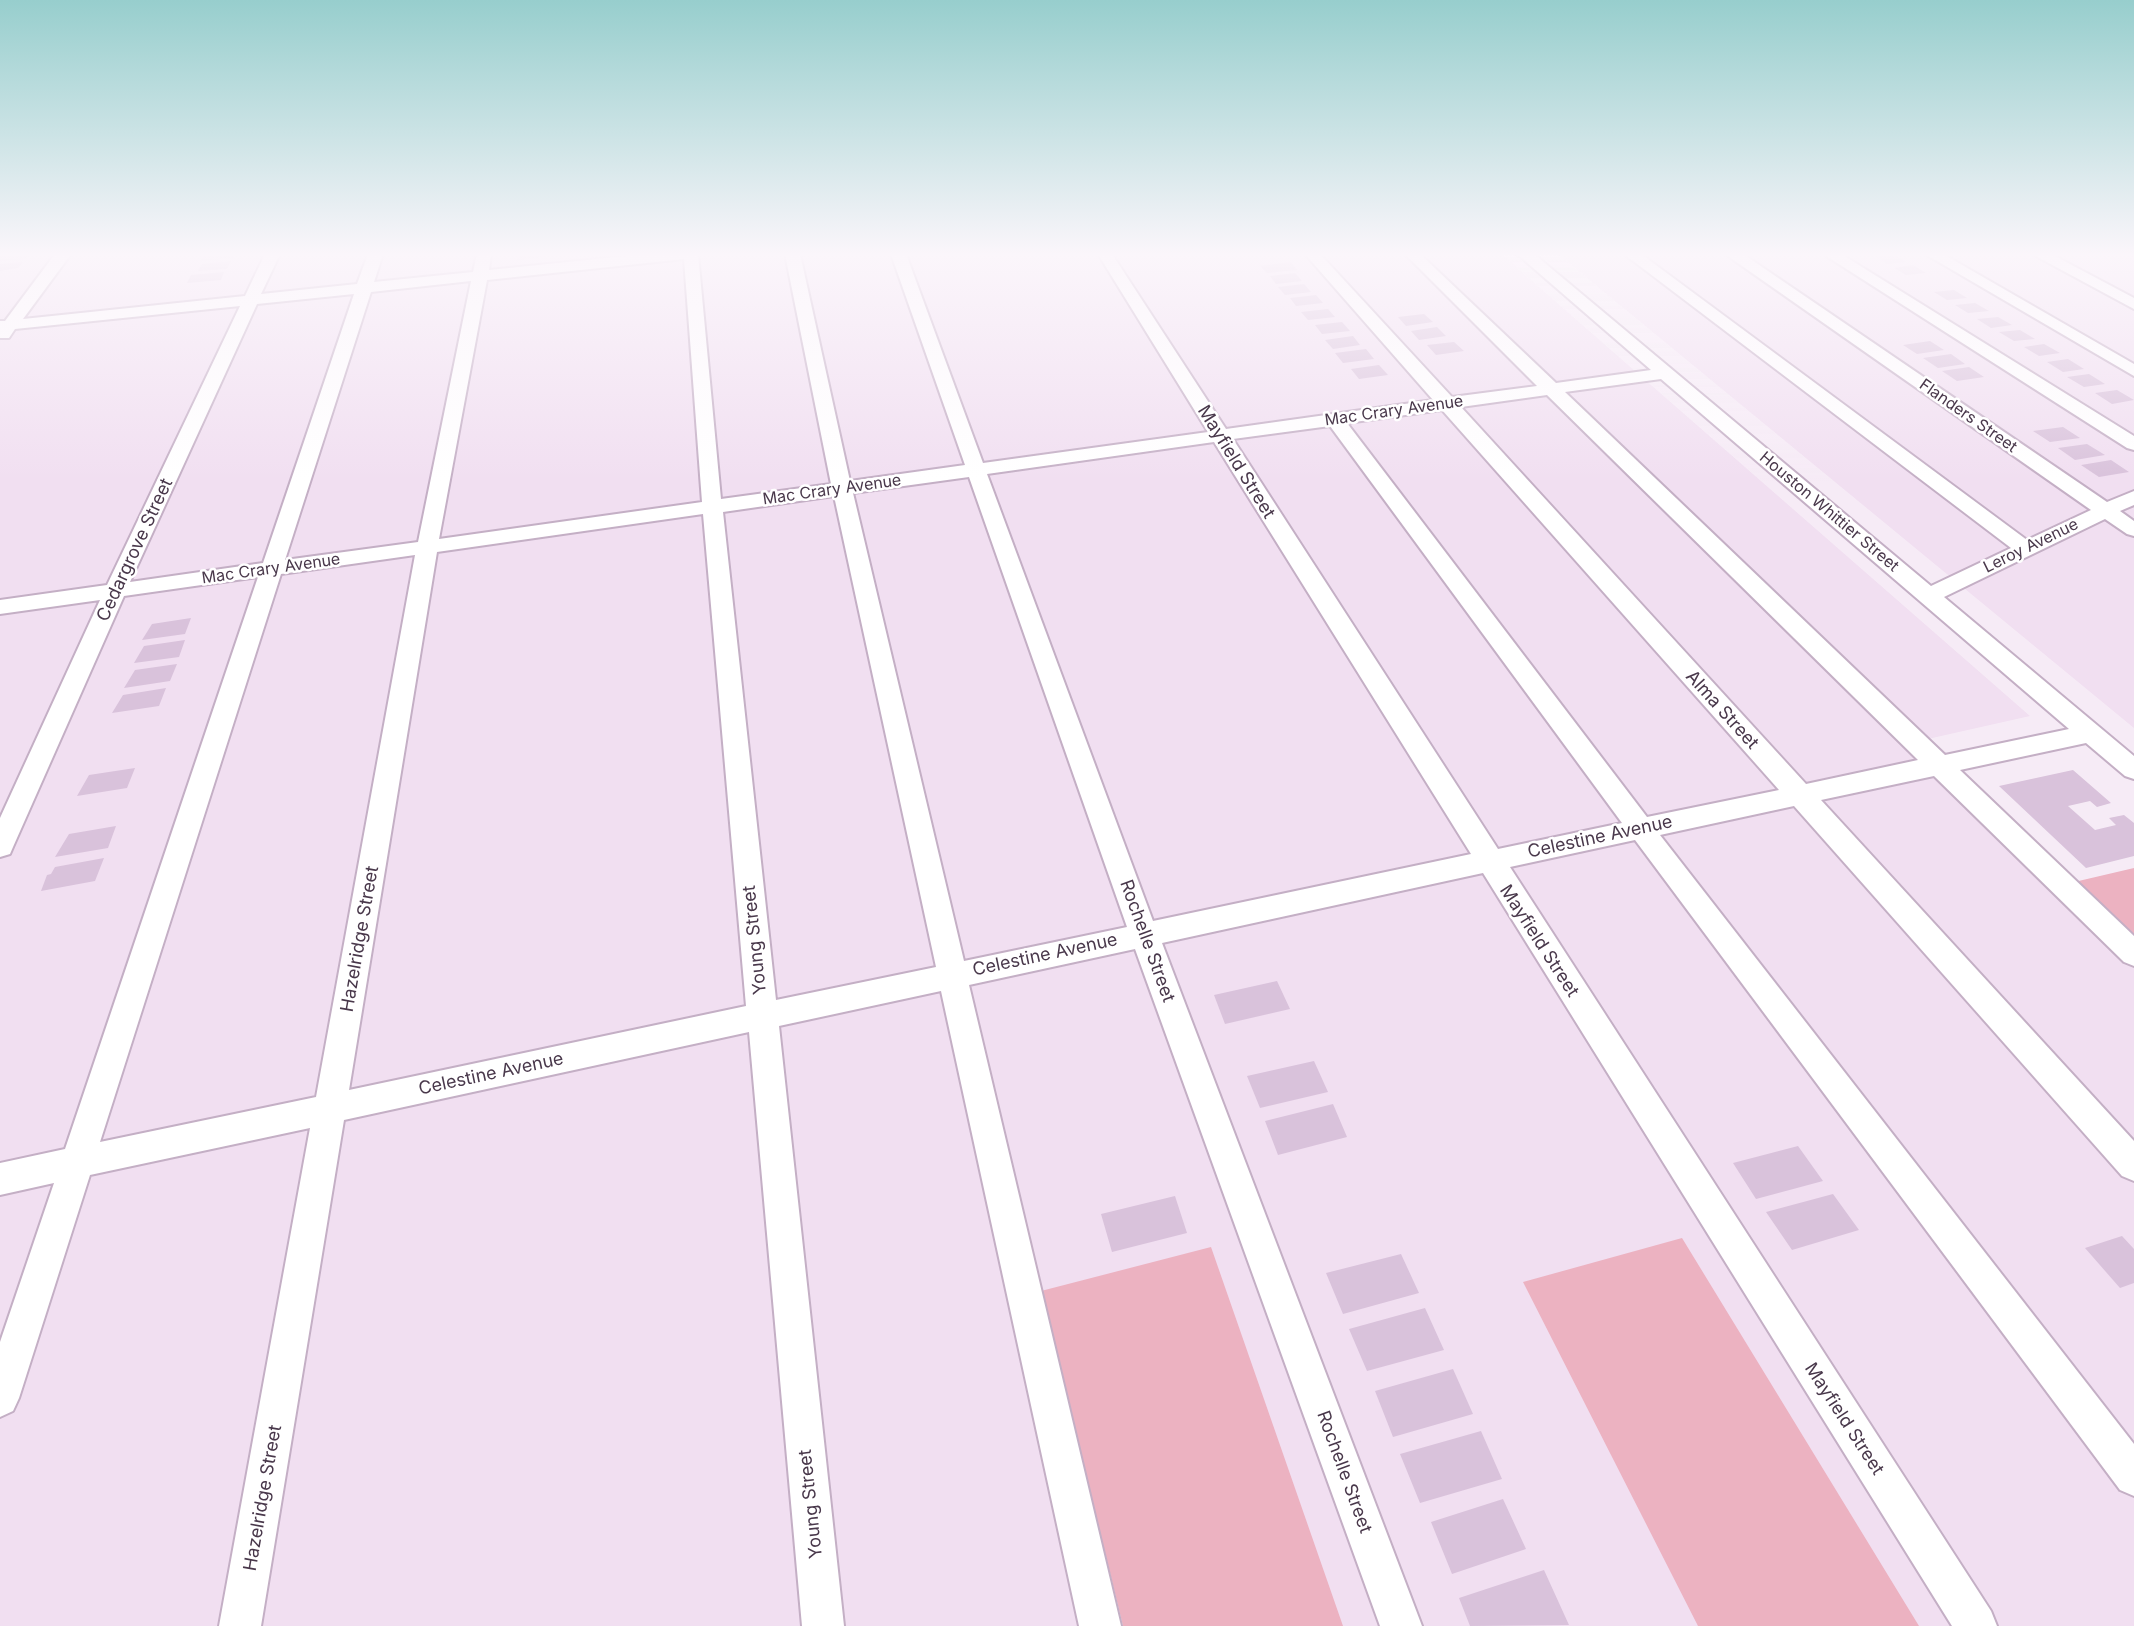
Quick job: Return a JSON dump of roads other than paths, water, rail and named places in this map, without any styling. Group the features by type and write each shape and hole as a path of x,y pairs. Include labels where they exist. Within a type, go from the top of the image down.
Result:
{"street":[{"name":"Cedargrove Street","path":"0,847 237,330"},
{"path":"0,1398 350,330"},
{"name":"Hazelridge Street","path":"240,1626 428,547 469,330"},
{"name":"Young Street","path":"697,330 712,507 823,1626"},
{"path":"808,330 1100,1626"},
{"name":"Rochelle Street","path":"925,330 1144,934 1401,1626"},
{"name":"Mayfield Street","path":"1153,330 1976,1626"},
{"name":"Alma Street","path":"1380,330 2134,1165"},
{"path":"1490,330 2134,954"},
{"name":"Houston Whittier Street","path":"1614,330 2134,770"},
{"path":"1733,330 2025,549"},
{"name":"Flanders Street","path":"1844,330 2134,530"},
{"path":"1952,330 2134,444"},
{"path":"2063,330 2134,371"},
{"name":"Mac Crary Avenue","path":"0,607 1665,373"},
{"path":"1334,419 1641,829 2134,1476"},
{"name":"Leroy Avenue","path":"1928,596 2134,497"},
{"name":"Celestine Avenue","path":"0,1179 2090,733"}]}
